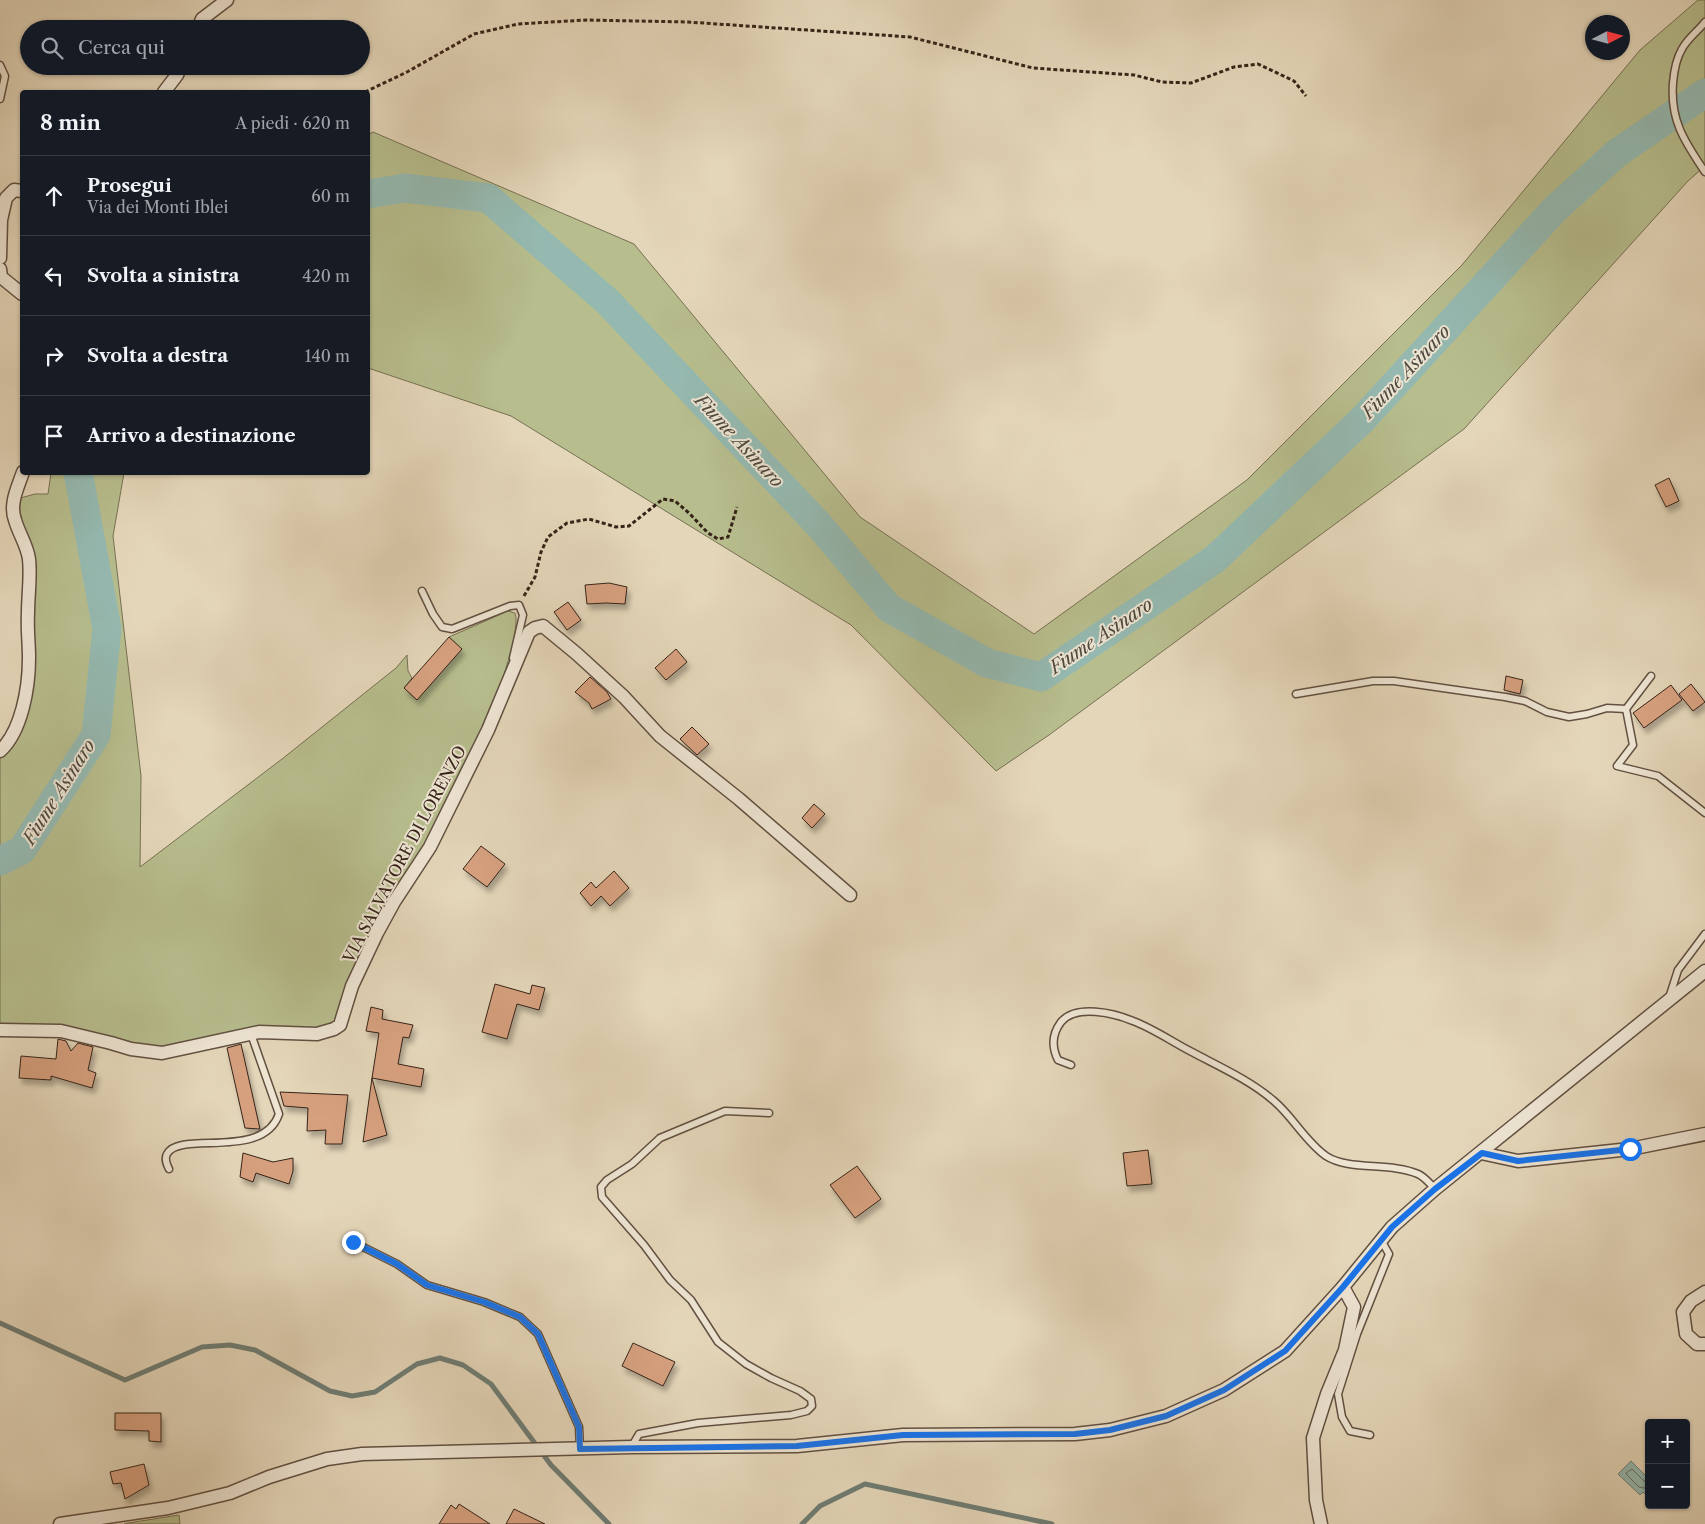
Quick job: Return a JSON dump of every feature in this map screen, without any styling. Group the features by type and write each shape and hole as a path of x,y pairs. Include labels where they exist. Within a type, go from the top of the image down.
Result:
{"street":[{"path":"202,20 227,0"},
{"path":"166,90 177,75"},
{"path":"0,258 1,220 6,198 14,190 20,191"},
{"path":"0,269 0,276 20,292"},
{"path":"0,751 13,733 22,713 29,660 29,561 27,548 14,519 13,511 14,498 22,475"},
{"name":"VIA SALVATORE DI LORENZO","path":"0,1030 61,1031 131,1049 162,1053 259,1032 317,1034 334,1029 340,1025 352,986 394,902 430,847 488,730 529,632 543,626 624,697 660,736 739,799 850,895"},
{"path":"60,1524 168,1508 230,1493 270,1477 327,1459 362,1454 631,1447 797,1446 903,1435 1075,1434 1110,1430 1166,1416 1224,1390 1285,1351 1343,1287 1392,1227 1435,1189 1482,1153 1705,971"},
{"path":"1482,1153 1518,1161 1630,1149 1705,1134"},
{"path":"1321,1524 1316,1500 1314,1438 1327,1394 1345,1350 1354,1307 1343,1287"},
{"path":"1705,1292 1691,1301 1683,1312 1686,1334 1697,1344 1705,1344"},
{"path":"95,1524 110,1517"}],"lane":[{"path":"1705,22 1682,48 1675,69 1673,89 1674,114 1686,142 1705,172"},
{"path":"0,65 5,76 0,99"},
{"path":"422,591 432,614 442,627 452,629 510,606 519,605 523,615 507,684"},
{"path":"1651,676 1626,708 1633,745 1617,766 1658,776 1705,813"},
{"path":"1296,694 1373,681 1394,681 1525,701 1547,712 1569,717 1607,708 1626,708"},
{"path":"1668,1001 1678,970 1705,934"},
{"path":"1071,1065 1058,1060 1053,1050 1056,1029 1064,1019 1080,1012 1104,1013 1133,1021 1250,1084 1275,1101 1312,1145 1328,1157 1348,1164 1389,1167 1419,1174 1435,1189"},
{"path":"169,1170 166,1161 167,1154 172,1149 200,1142 223,1144 241,1141 261,1135 275,1124 279,1114 251,1034"},
{"path":"631,1447 639,1434 698,1423 791,1415 807,1411 812,1406 811,1399 800,1391 746,1364 718,1342 692,1300 670,1280 644,1245 602,1198 600,1187 607,1180 632,1164 660,1138 724,1111 769,1113"},
{"path":"1370,1435 1350,1431 1342,1417 1338,1394 1357,1334 1388,1254 1381,1240"},
{"path":"353,1242 397,1264 427,1285 484,1302 520,1317 538,1334 579,1427 580,1449"}],"path":[{"path":"369,90 407,72 474,34 518,24 587,20 688,22 910,37 1033,68 1134,75 1162,82 1191,83 1234,67 1258,64 1294,81 1306,96"},
{"path":"519,605 535,577 541,552 548,537 567,523 589,519 616,527 629,526 663,499 675,501 689,512 708,533 718,539 728,537 737,507"}],"green space":[{"path":"1698,0 1705,0 1705,166 1688,181 1464,429 1049,735 996,771 851,625 511,416 370,369 370,134 373,132 634,244 860,517 1034,634 1247,480 1462,265 1640,50"},
{"path":"51,475 124,475 113,536 141,776 140,867 282,759 396,668 407,655 408,671 412,678 404,688 417,700 461,649 449,637 508,611 515,613 516,622 511,652 485,728 332,1026 160,1049 0,1025 0,758 20,726 31,613 17,499 35,494 48,494"},
{"path":"179,1515 180,1524 124,1524 128,1523"}],"water":[{"path":"1631,1461 1645,1475 1645,1494 1643,1492 1640,1495 1618,1474"}],"building":[{"path":"1669,478 1679,501 1666,507 1655,485"},
{"path":"609,583 627,587 625,604 587,604 585,585"},
{"path":"568,602 581,620 567,630 554,612"},
{"path":"449,637 462,649 417,700 404,688"},
{"path":"676,649 687,662 666,680 655,668"},
{"path":"1506,676 1523,680 1520,694 1504,690"},
{"path":"590,677 607,692 611,699 592,709 589,703 575,692"},
{"path":"1691,684 1705,702 1693,711 1679,694"},
{"path":"1671,685 1682,700 1644,728 1633,713"},
{"path":"692,727 709,744 697,755 680,739"},
{"path":"814,804 825,814 812,828 802,818"},
{"path":"481,846 505,864 487,887 463,869"},
{"path":"614,871 629,888 610,906 601,896 591,906 580,893 591,882 596,888"},
{"path":"495,984 530,994 532,985 545,988 539,1010 517,1004 507,1039 482,1032"},
{"path":"371,1007 383,1010 382,1019 413,1025 409,1038 403,1037 398,1064 424,1069 421,1087 372,1078 379,1033 366,1031"},
{"path":"58,1039 66,1041 71,1051 78,1043 93,1047 88,1070 96,1073 92,1088 51,1076 51,1080 19,1078 21,1056 56,1059"},
{"path":"241,1044 260,1129 245,1128 227,1048"},
{"path":"372,1078 387,1135 363,1142"},
{"path":"280,1092 348,1095 342,1144 325,1144 326,1130 307,1131 308,1108 284,1106"},
{"path":"1148,1150 1152,1184 1127,1186 1123,1153"},
{"path":"243,1153 273,1162 293,1158 293,1171 289,1184 256,1173 253,1182 240,1177"},
{"path":"857,1166 881,1199 855,1218 830,1185"},
{"path":"633,1343 675,1362 663,1386 622,1366"},
{"path":"115,1413 161,1413 161,1442 149,1441 149,1431 115,1430"},
{"path":"144,1464 149,1485 125,1499 121,1483 113,1484 110,1472"},
{"path":"459,1504 490,1524 439,1524 451,1505 456,1509"},
{"path":"514,1509 545,1524 506,1524"}],"waterway":[{"name":"Fiume Asinaro","path":"370,194 405,188 488,198 607,301 819,525 889,608 987,663 1041,677 1215,559 1362,420 1555,209 1617,153 1705,93"},
{"name":"Fiume Asinaro","path":"0,861 22,850 96,735 107,629 79,475"},
{"path":"0,1323 125,1380 202,1347 230,1345 255,1350 330,1391 352,1396 375,1392 417,1364 440,1358 463,1365 491,1384 551,1465 609,1524"},
{"path":"802,1524 820,1506 865,1484 1052,1524"}],"route":[{"path":"353,1242 397,1264 427,1285 484,1302 520,1317 538,1334 579,1427 580,1449 797,1446 903,1435 1075,1434 1110,1430 1166,1416 1224,1390 1285,1351 1343,1287 1392,1227 1435,1189 1482,1153 1518,1161 1630,1149"}]}
